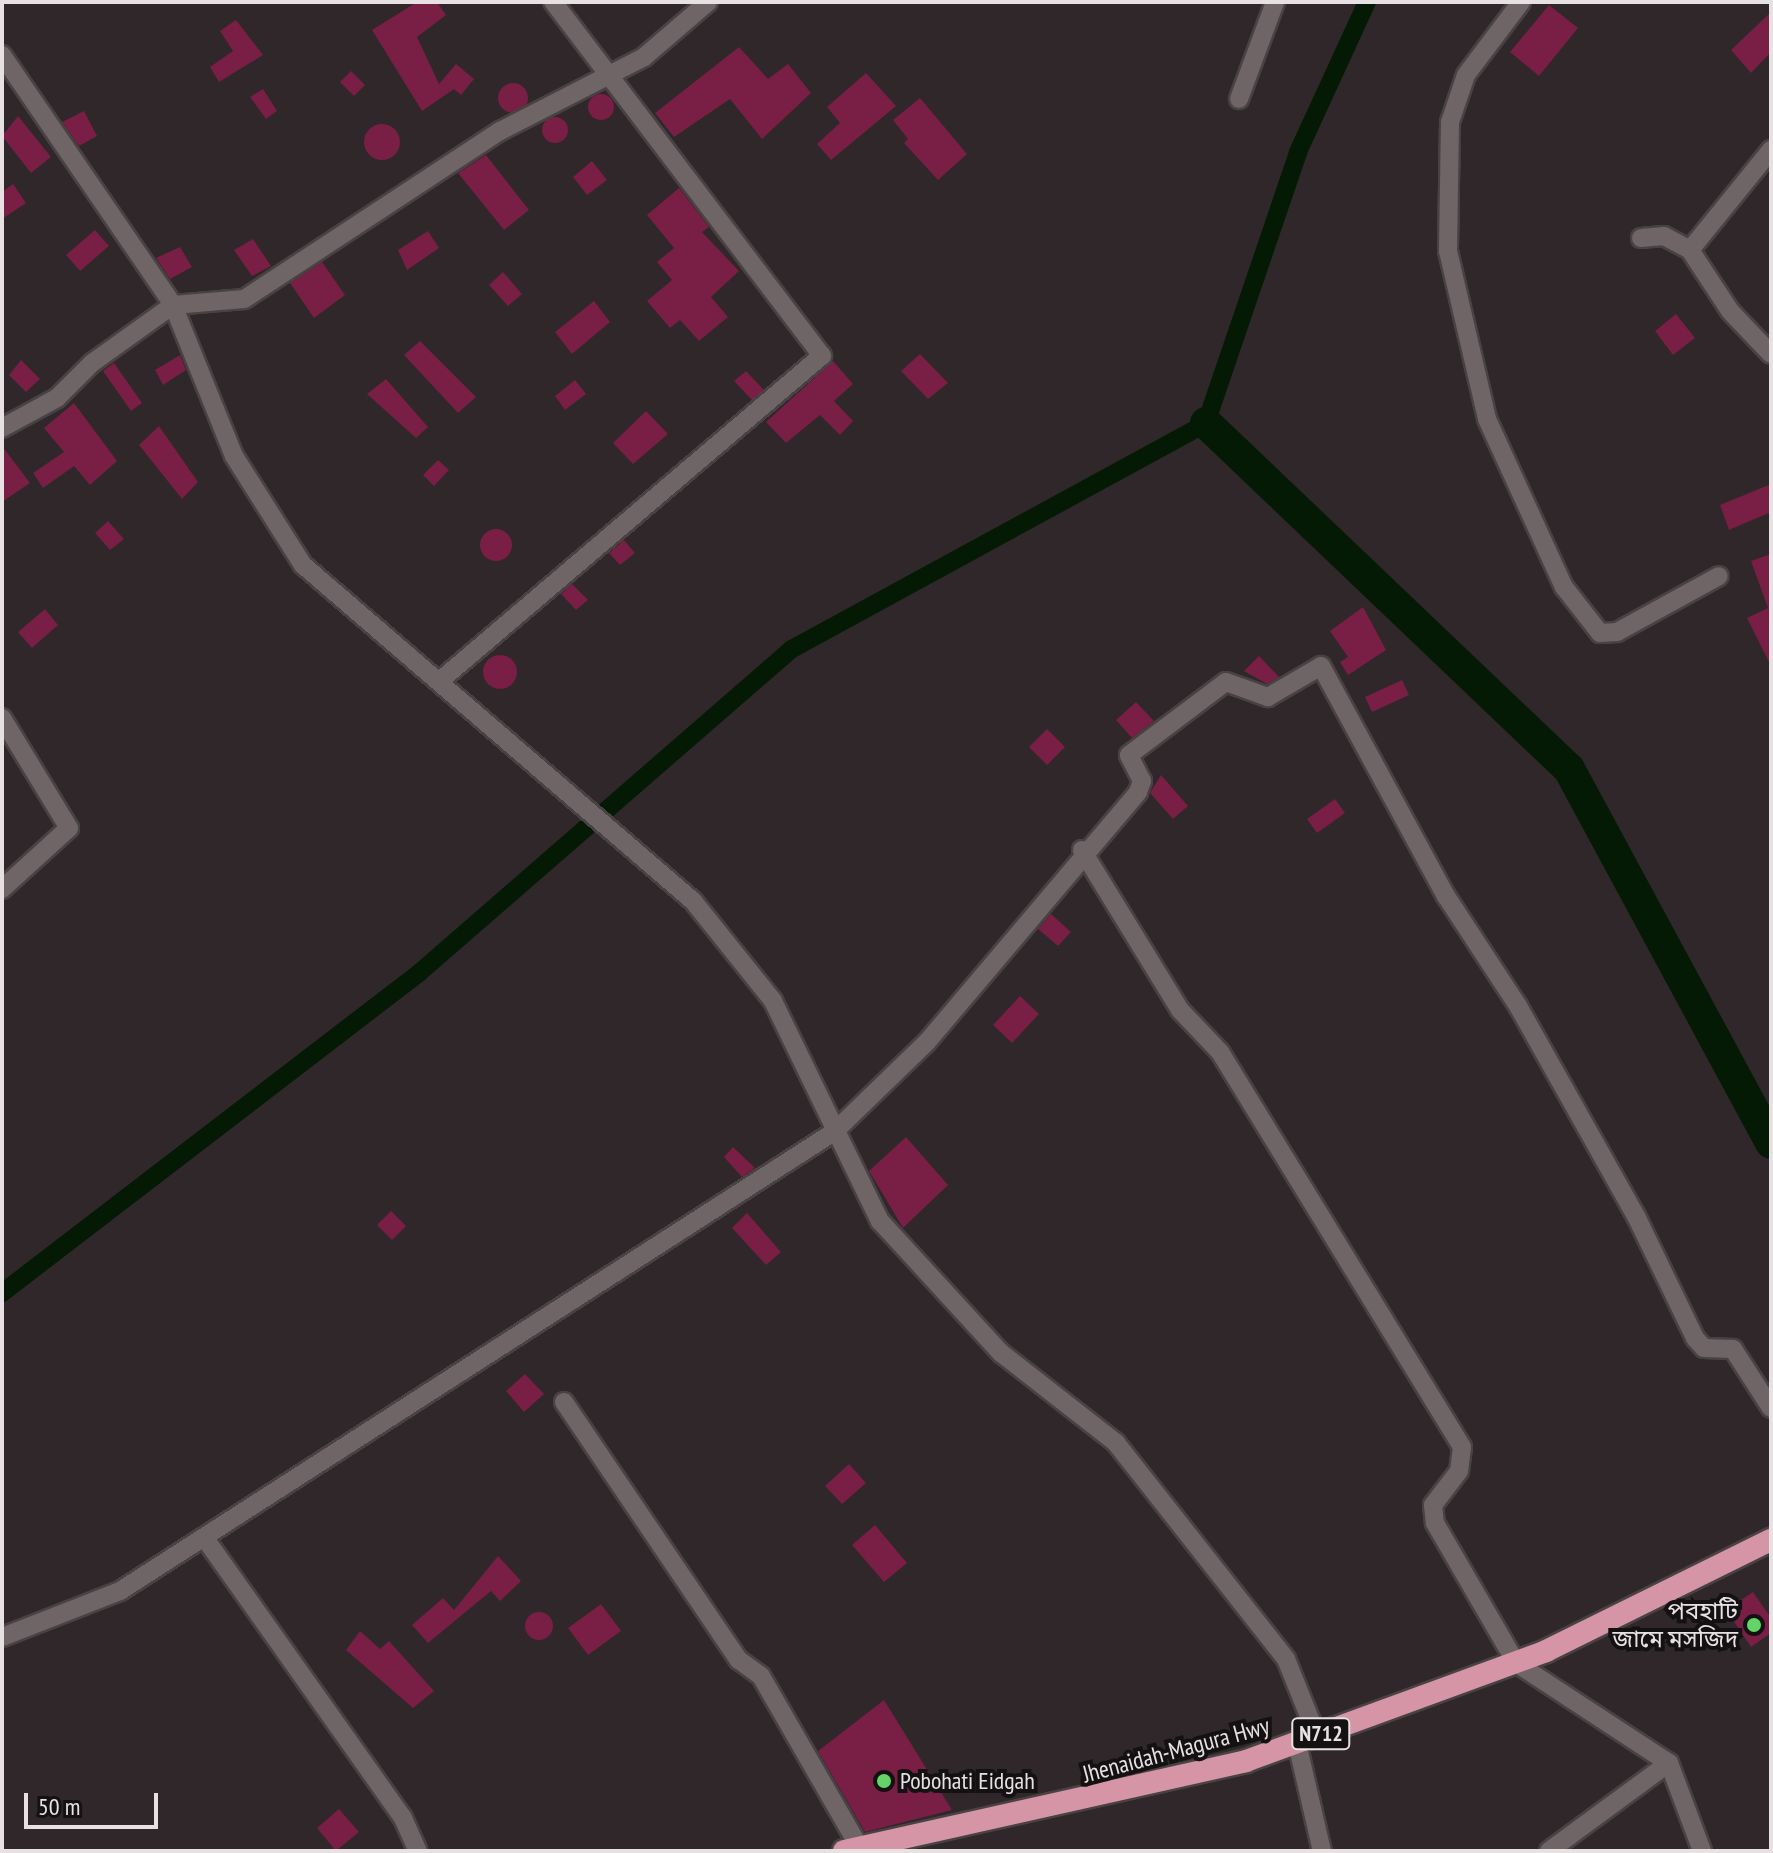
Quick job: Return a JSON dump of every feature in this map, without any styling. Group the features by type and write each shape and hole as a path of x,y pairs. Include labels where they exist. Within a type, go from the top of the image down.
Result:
{"highway":[{"name":"Jhenaidah-Magura Hwy","path":"852,1849 1077,1804 1307,1739 1516,1663 1771,1540"}],"street":[{"path":"442,679 822,356 553,2"},
{"path":"2,428 57,398 173,305 244,299 500,131 605,73 644,57 708,2"},
{"path":"1239,99 1275,2"},
{"path":"1521,2 1466,75 1450,122 1448,251 1487,419 1564,587 1600,633 1617,632 1719,576"},
{"path":"2,55 173,305 234,456 289,548 317,580 442,679 693,901 773,1001 834,1132 880,1221 1001,1353 1116,1443 1215,1564 1286,1659 1307,1739 1322,1851"},
{"path":"1690,250 1771,150"},
{"path":"1641,238 1664,236 1690,250 1730,311 1771,354"},
{"path":"2,1637 120,1591 834,1132 927,1042 1082,850 1141,786 1129,755 1226,682 1268,697 1313,667 1327,669 1446,896 1518,1006 1636,1216 1695,1338 1704,1348 1733,1349 1771,1408"},
{"path":"2,718 69,828 2,889"},
{"path":"1082,850 1180,1010 1220,1052 1462,1447 1459,1471 1433,1505 1435,1523 1516,1663 1669,1763 1702,1851"},
{"path":"564,1402 739,1660 761,1676 852,1849"},
{"path":"204,1537 403,1818 418,1851"},
{"path":"1549,1851 1669,1763"}],"building":[{"path":"417,2 437,2 446,15 417,37 439,84 456,64 474,79 461,95 454,89 422,111 372,30"},
{"path":"1549,5 1578,28 1539,76 1510,52"},
{"path":"1771,12 1771,52 1751,73 1731,50"},
{"path":"236,20 263,55 219,82 210,67 233,51 220,31"},
{"path":"739,47 768,79 788,64 811,93 762,139 730,99 674,137 655,113"},
{"path":"351,71 365,85 354,96 340,82"},
{"path":"866,73 896,106 831,160 817,144 840,123 827,107"},
{"path":"513,83 519,84 527,92 527,104 519,112 513,113 507,112 499,104 498,98 499,92 507,84"},
{"path":"263,89 277,111 266,119 250,97"},
{"path":"601,94 610,98 614,107 610,116 601,120 592,116 588,107 592,98"},
{"path":"920,98 967,154 938,180 904,143 908,139 893,120"},
{"path":"84,111 97,136 79,146 62,122"},
{"path":"18,116 51,157 31,173 2,136"},
{"path":"555,117 564,121 568,130 564,139 555,143 546,139 542,130 546,121"},
{"path":"382,124 394,130 400,142 394,154 382,160 370,154 364,142 370,130"},
{"path":"486,155 529,210 504,230 458,173"},
{"path":"592,161 607,180 587,195 573,177"},
{"path":"13,184 26,203 2,219 2,192"},
{"path":"679,188 709,227 702,232 739,271 711,297 728,317 699,341 680,320 670,328 647,301 672,280 657,262 674,248 647,215"},
{"path":"95,230 109,246 80,271 66,255"},
{"path":"428,231 439,248 407,270 398,250"},
{"path":"253,239 271,266 252,276 234,250"},
{"path":"180,247 192,267 170,279 156,258"},
{"path":"322,262 345,295 314,318 290,283"},
{"path":"503,272 522,294 508,306 489,285"},
{"path":"594,301 610,322 572,354 555,332"},
{"path":"1676,314 1695,338 1673,355 1655,331"},
{"path":"420,341 476,397 458,413 404,355"},
{"path":"920,354 948,383 928,399 901,371"},
{"path":"180,355 186,370 163,385 155,370"},
{"path":"21,360 40,379 26,392 9,375"},
{"path":"833,361 853,384 834,401 853,421 840,435 820,415 786,443 766,422"},
{"path":"114,363 142,403 131,411 103,371"},
{"path":"746,371 764,390 752,400 734,381"},
{"path":"386,379 428,427 416,438 367,394"},
{"path":"575,380 586,394 565,410 555,396"},
{"path":"74,403 117,461 90,485 74,466 43,488 33,473 64,452 44,428"},
{"path":"646,411 668,434 633,464 613,443"},
{"path":"159,426 198,482 182,499 139,445"},
{"path":"2,446 30,483 2,502"},
{"path":"438,460 449,470 434,486 423,475"},
{"path":"1771,484 1771,512 1729,530 1720,505"},
{"path":"108,521 124,539 110,550 95,533"},
{"path":"496,529 507,534 512,545 507,556 496,561 485,556 480,545 485,534"},
{"path":"624,540 635,553 620,565 609,553"},
{"path":"1771,554 1771,666 1747,618 1768,608 1751,561"},
{"path":"572,584 588,600 576,610 561,594"},
{"path":"1363,607 1386,650 1348,675 1340,662 1348,657 1330,631"},
{"path":"45,609 58,625 32,648 18,632"},
{"path":"500,655 512,660 517,672 512,684 500,689 488,684 483,672 488,660"},
{"path":"1259,656 1279,677 1267,684 1244,671"},
{"path":"1402,680 1409,695 1372,712 1365,697"},
{"path":"1136,702 1154,721 1132,738 1116,720"},
{"path":"1047,729 1065,747 1047,765 1029,747"},
{"path":"1161,775 1188,806 1173,819 1150,793"},
{"path":"1335,799 1345,813 1317,833 1307,819"},
{"path":"1051,914 1071,932 1058,946 1038,929"},
{"path":"1020,996 1039,1014 1012,1043 993,1025"},
{"path":"906,1137 948,1185 903,1228 869,1171"},
{"path":"733,1147 755,1168 742,1177 724,1157"},
{"path":"391,1211 406,1226 392,1240 377,1225"},
{"path":"747,1213 781,1252 766,1265 732,1228"},
{"path":"525,1374 544,1394 524,1412 506,1391"},
{"path":"849,1464 866,1483 842,1504 825,1486"},
{"path":"875,1525 907,1563 884,1582 852,1545"},
{"path":"498,1556 521,1581 500,1601 491,1591 428,1643 412,1625 443,1598 454,1610"},
{"name":"পবহাটি জামে মসজিদ","path":"1753,1592 1771,1618 1771,1633 1751,1647 1726,1610"},
{"path":"601,1604 621,1631 588,1655 568,1628"},
{"path":"539,1612 549,1616 553,1626 549,1636 539,1640 529,1636 525,1626 529,1616"},
{"path":"360,1631 380,1649 389,1641 434,1691 413,1708 346,1650"},
{"name":"Pobohati Eidgah","path":"884,1700 952,1810 865,1832 818,1751"},
{"path":"339,1809 359,1832 336,1851 317,1828"}],"waterway":[{"path":"2,1293 419,973 792,649 1206,423 1298,152 1367,2"},
{"path":"1206,423 1569,769 1771,1143"}],"place":[{"name":"পবহাটি জামে মসজিদ","path":"1754,1625"},
{"name":"Pobohati Eidgah","path":"884,1781"}]}
